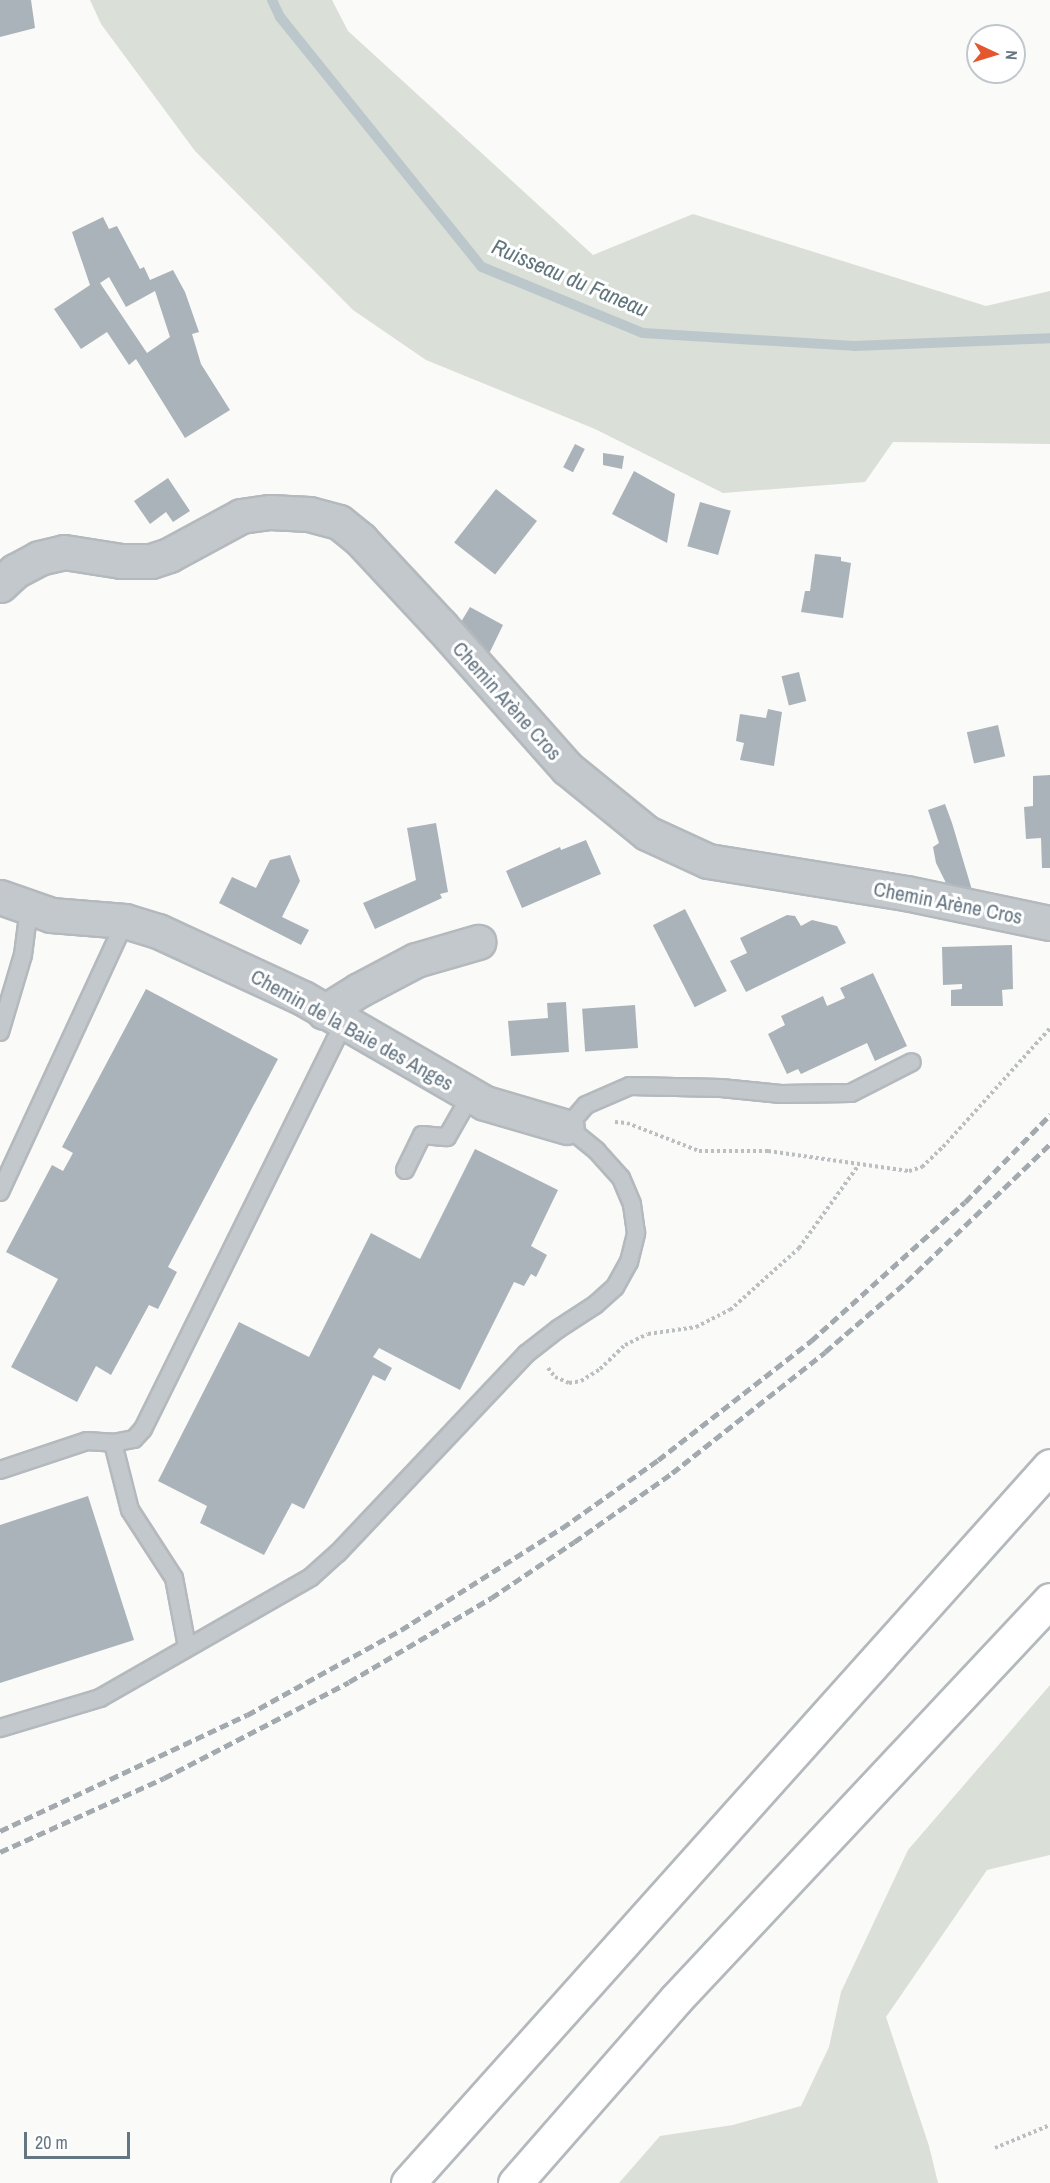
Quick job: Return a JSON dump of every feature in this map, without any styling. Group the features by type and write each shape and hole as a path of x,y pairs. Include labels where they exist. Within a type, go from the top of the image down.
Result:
{"highway":[{"path":"408,2183 1050,1466"},
{"path":"515,2183 676,1999 1050,1600"}],"street":[{"name":"Chemin Arène Cros","path":"0,585 15,571 39,558 64,552 121,561 151,561 169,555 242,516 270,512 309,514 339,522 361,540 441,626 567,768 647,834 708,861 906,893 1050,923"},
{"name":"Chemin de la Baie des Anges","path":"15,903 51,915 125,921 158,931 303,998 334,1018 485,1103 576,1135"},
{"path":"334,1018 359,990 416,960 478,942"}],"lane":[{"path":"0,1032 23,955 15,903"},
{"path":"0,1192 125,921"},
{"path":"0,1470 87,1441 112,1443 134,1439 143,1429 334,1018"},
{"path":"0,1728 100,1698 311,1577 354,1536 533,1348 595,1305 615,1287 629,1262 636,1233 632,1204 621,1178 576,1135 586,1105 630,1086 721,1088 781,1094 851,1093 912,1062"},
{"path":"405,1170 422,1135 447,1137 471,1095"},
{"path":"112,1443 130,1510 174,1578 187,1647"}],"path":[{"path":"576,1135 603,1125 627,1123 699,1151 768,1151 858,1166 909,1171 922,1167 943,1147 1050,1029"},
{"path":"533,1348 555,1377 569,1383 581,1381 600,1369 625,1345 648,1334 696,1327 730,1310 799,1248 858,1166"},
{"path":"995,2148 1050,2125"}],"shaded area":[{"path":"90,0 332,0 348,31 593,255 693,214 986,306 1050,291 1050,444 893,442 865,482 723,493 595,429 426,360 353,310 195,151 101,24"},
{"path":"1050,1685 1050,1855 987,1870 886,2017 929,2146 938,2183 619,2183 660,2136 733,2125 801,2106 829,2047 841,1992 908,1850"}],"building":[{"path":"0,0 31,0 35,28 0,37"},
{"path":"103,217 109,229 117,226 140,269 144,267 150,280 173,270 185,292 199,332 192,334 201,364 230,410 185,438 136,359 129,365 107,332 81,349 54,309 90,285 72,232","holes":["109,277 126,307 155,291 170,337 147,353 100,283"]},
{"path":"575,444 585,449 573,472 563,467"},
{"path":"603,453 624,456 622,469 603,465"},
{"path":"634,471 675,494 667,543 612,514"},
{"path":"168,478 190,511 173,522 166,512 150,524 134,501"},
{"path":"496,489 537,521 495,575 454,543"},
{"path":"700,502 731,511 718,555 687,546"},
{"path":"815,554 841,557 841,561 851,563 843,618 801,612 805,591 810,591"},
{"path":"470,607 503,625 487,658 458,627"},
{"path":"799,672 806,701 789,705 782,676"},
{"path":"768,709 782,712 774,766 740,760 744,743 736,741 740,714 766,718"},
{"path":"998,725 1005,756 974,763 967,732"},
{"path":"1050,775 1050,868 1042,868 1041,838 1026,839 1024,807 1033,806 1033,776"},
{"path":"945,804 972,890 946,883 936,863 933,847 939,843 928,810"},
{"path":"436,823 448,892 440,894 442,898 375,929 363,903 416,880 407,828"},
{"path":"586,840 601,874 522,908 506,871 560,847 561,850"},
{"path":"290,855 300,881 282,917 309,930 301,945 219,903 232,877 256,888 270,860"},
{"path":"685,909 727,991 695,1007 653,925"},
{"path":"787,915 795,916 801,926 812,920 837,926 846,943 746,992 730,961 747,953 740,938"},
{"path":"1012,945 1013,989 1002,990 1003,1006 951,1006 951,990 962,989 962,984 943,985 942,947"},
{"path":"873,973 907,1046 875,1061 867,1043 801,1074 798,1069 787,1074 768,1034 785,1025 781,1016 823,996 827,1006 845,998 840,988"},
{"path":"146,989 278,1059 168,1267 177,1272 158,1309 149,1305 111,1375 96,1366 77,1402 11,1367 58,1279 6,1252 52,1165 63,1171 73,1153 62,1147"},
{"path":"566,1002 569,1052 511,1056 508,1021 548,1018 547,1003"},
{"path":"635,1005 638,1048 585,1052 582,1009"},
{"path":"475,1149 558,1190 531,1246 547,1255 536,1277 531,1274 524,1286 514,1282 460,1390 379,1348 373,1357 392,1368 385,1381 373,1375 304,1509 292,1503 264,1555 200,1523 207,1506 158,1481 239,1322 309,1357 371,1233 420,1259"},
{"path":"88,1496 134,1640 0,1683 0,1525"}],"waterway":[{"name":"Ruisseau du Faneau","path":"272,0 280,17 482,267 643,333 854,346 1050,338"}],"railway":[{"path":"0,1831 247,1715 401,1630 562,1528 658,1460 811,1341 965,1202 1050,1115"},
{"path":"0,1852 164,1778 349,1682 491,1598 672,1473 825,1352 906,1282 1050,1144"}]}
